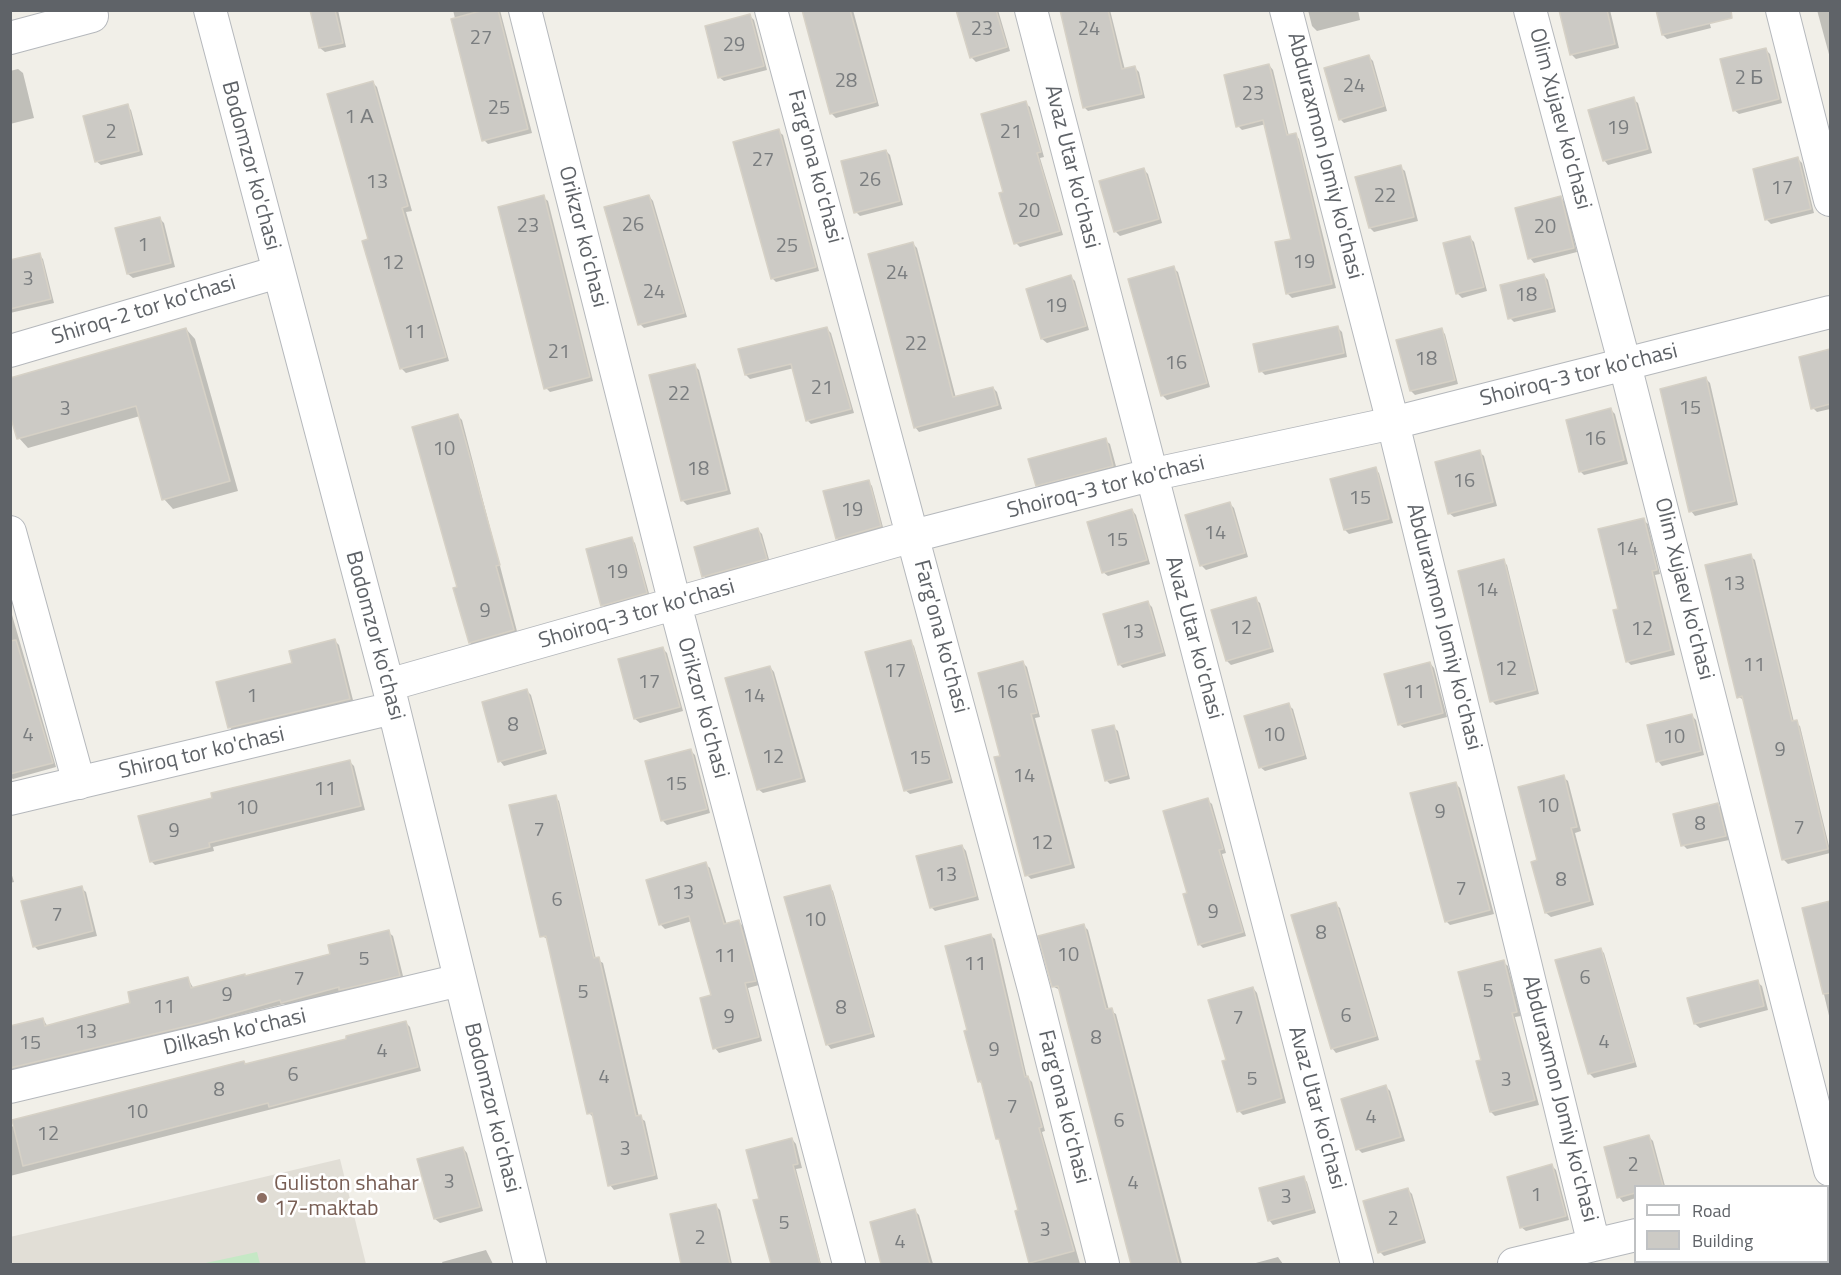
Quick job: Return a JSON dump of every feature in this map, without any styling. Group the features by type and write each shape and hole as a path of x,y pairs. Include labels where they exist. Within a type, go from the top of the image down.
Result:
{"street":[{"name":"Bodomzor ko'chasi","path":"210,10 390,697 530,1264"},
{"name":"Orikzor ko'chasi","path":"525,10 675,604 849,1264"},
{"name":"Farg'ona ko'chasi","path":"771,10 1034,989 1102,1264"},
{"name":"Avaz Utar ko'chasi","path":"1031,10 1150,475 1357,1264"},
{"name":"Abduraxmon Jomiy ko'chasi","path":"1287,10 1393,423 1594,1245"},
{"name":"Olim Xujaev ko'chasi","path":"1530,10 1625,365 1830,1170"},
{"path":"1782,10 1830,200"},
{"path":"10,38 92,16"},
{"name":"Shiroq-2 tor ko'chasi","path":"10,351 278,272"},
{"name":"Shoiroq-3 tor ko'chasi","path":"390,697 675,604 913,536 1150,475 1393,423 1830,312"},
{"path":"10,532 79,783"},
{"name":"Shiroq tor ko'chasi","path":"10,800 390,697"},
{"name":"Dilkash ko'chasi","path":"10,1087 460,980"},
{"path":"1514,1264 1634,1235"}],"shaded area":[{"name":"Guliston shahar 17-maktab","path":"340,1159 366,1264 11,1264 10,1237"}],"green space":[{"path":"257,1252 260,1264 201,1264"}],"building":[{"path":"310,10 335,10 343,43 319,48"},
{"path":"484,10 498,10 528,129 482,141 451,19"},
{"path":"802,10 850,10 876,102 830,114"},
{"path":"956,10 996,10 1007,47 970,58"},
{"path":"1060,10 1108,10 1122,69 1135,66 1142,94 1083,108"},
{"path":"1559,10 1607,10 1615,44 1570,55"},
{"path":"1656,10 1731,10 1732,18 1662,35"},
{"path":"750,14 764,66 718,78 705,26"},
{"path":"1766,48 1779,99 1733,111 1720,59"},
{"path":"1369,55 1384,106 1339,120 1324,68"},
{"path":"1269,64 1287,135 1296,133 1332,284 1286,294 1275,242 1291,239 1263,120 1236,127 1224,75"},
{"path":"373,81 408,206 402,208 446,357 400,369 362,241 368,239 327,94"},
{"path":"1634,97 1648,149 1603,161 1588,110"},
{"path":"1026,101 1041,152 1037,153 1060,231 1014,244 999,193 1003,192 981,114"},
{"path":"128,104 139,151 95,162 83,116"},
{"path":"779,129 816,267 771,279 733,142"},
{"path":"886,150 900,201 854,213 841,161"},
{"path":"1798,157 1811,209 1765,220 1753,169"},
{"path":"1401,165 1414,217 1369,228 1355,177"},
{"path":"1144,168 1159,219 1114,232 1099,181"},
{"path":"544,195 590,377 544,389 498,207"},
{"path":"649,195 684,313 638,325 604,207"},
{"path":"1561,196 1574,248 1528,259 1515,208"},
{"path":"160,217 171,263 127,274 115,228"},
{"path":"1470,236 1484,287 1456,294 1443,243"},
{"path":"913,242 953,397 993,387 998,405 914,428 868,254"},
{"path":"40,253 51,299 10,309 10,260"},
{"path":"1174,266 1207,383 1161,396 1128,279"},
{"path":"1544,274 1553,308 1508,319 1500,285"},
{"path":"1071,275 1086,326 1041,339 1026,289"},
{"path":"1338,326 1344,353 1259,372 1253,344"},
{"path":"827,327 851,409 806,421 791,364 745,375 738,349"},
{"path":"186,328 230,481 162,500 136,406 17,439 10,415 10,378"},
{"path":"1442,328 1455,380 1410,391 1396,340"},
{"path":"1830,349 1830,404 1811,409 1799,357"},
{"path":"695,364 727,490 681,501 649,375"},
{"path":"1706,377 1735,501 1689,512 1660,389"},
{"path":"1611,408 1624,460 1579,472 1566,420"},
{"path":"458,414 500,565 496,566 514,630 469,643 453,588 457,587 412,427"},
{"path":"1106,438 1113,466 1036,486 1028,459"},
{"path":"1480,450 1493,502 1448,514 1435,462"},
{"path":"1376,467 1389,519 1344,530 1330,479"},
{"path":"869,480 881,526 836,539 823,491"},
{"path":"1230,502 1245,553 1200,566 1185,515"},
{"path":"1132,509 1147,560 1102,573 1087,522"},
{"path":"1644,518 1657,570 1652,571 1671,650 1626,662 1613,610 1618,609 1598,529"},
{"path":"758,528 767,559 702,577 694,547"},
{"path":"632,537 647,593 601,606 586,549"},
{"path":"1751,554 1792,721 1797,720 1828,849 1782,860 1742,696 1737,698 1705,565"},
{"path":"1504,559 1536,690 1490,702 1458,571"},
{"path":"1256,597 1271,648 1226,661 1211,610"},
{"path":"1148,601 1163,652 1118,665 1103,614"},
{"path":"335,639 350,699 228,728 216,682 292,663 289,651"},
{"path":"16,640 53,763 10,774 10,641"},
{"path":"911,640 950,779 904,791 865,652"},
{"path":"663,647 680,707 634,719 618,659"},
{"path":"1023,661 1037,713 1031,714 1071,864 1025,876 994,757 1000,756 978,673"},
{"path":"1430,662 1443,713 1398,725 1384,674"},
{"path":"770,666 802,778 757,790 725,678"},
{"path":"527,689 544,749 498,762 482,702"},
{"path":"1289,703 1304,755 1259,768 1244,716"},
{"path":"1692,714 1701,751 1656,762 1647,725"},
{"path":"1114,725 1127,775 1105,781 1092,730"},
{"path":"691,749 707,809 661,821 645,761"},
{"path":"350,760 361,806 209,843 210,847 150,862 138,816 212,798 211,793"},
{"path":"1564,775 1577,827 1571,828 1590,901 1545,913 1531,862 1537,860 1518,787"},
{"path":"1456,782 1490,910 1445,922 1410,793"},
{"path":"556,795 594,958 599,957 636,1116 641,1115 655,1175 608,1186 592,1113 587,1114 546,936 540,937 509,805"},
{"path":"1208,798 1223,849 1219,850 1243,932 1198,945 1183,894 1187,893 1163,811"},
{"path":"1718,803 1726,836 1681,846 1673,814"},
{"path":"962,845 976,896 930,908 916,856"},
{"path":"706,862 724,924 739,920 756,981 745,983 759,1037 713,1049 700,998 711,995 689,916 659,925 646,880"},
{"path":"830,885 872,1033 826,1045 784,897"},
{"path":"82,886 93,931 33,947 21,901"},
{"path":"1830,901 1830,993 1823,994 1802,908"},
{"path":"1336,902 1376,1036 1331,1049 1291,915"},
{"path":"1084,924 1106,1009 1112,1008 1179,1264 1131,1264 1058,986 1052,987 1038,936"},
{"path":"389,930 400,976 339,990 339,987 281,1003 280,1000 200,1023 10,1068 10,1026 43,1018 45,1026 130,1003 128,992 188,977 191,988 245,974 245,976 330,954 328,945"},
{"path":"991,934 1025,1077 1028,1076 1042,1127 1039,1128 1074,1251 1029,1263 999,1139 996,1139 981,1081 978,1082 964,1031 967,1030 945,946"},
{"path":"1601,948 1634,1062 1588,1074 1555,960"},
{"path":"1504,960 1517,1012 1512,1013 1535,1100 1490,1112 1476,1061 1481,1060 1458,972"},
{"path":"1758,980 1764,1006 1694,1024 1687,998"},
{"path":"1253,987 1282,1098 1237,1112 1222,1061 1226,1060 1208,1000"},
{"path":"406,1021 418,1067 269,1107 268,1103 23,1166 12,1120 244,1061 245,1064 346,1039 346,1036"},
{"path":"1386,1085 1401,1137 1356,1150 1341,1099"},
{"path":"1649,1135 1663,1185 1634,1185 1634,1193 1617,1198 1604,1147"},
{"path":"792,1138 798,1164 793,1165 820,1264 771,1264 753,1200 759,1199 746,1150"},
{"path":"463,1147 480,1207 434,1219 417,1159"},
{"path":"1552,1164 1566,1216 1520,1228 1507,1177"},
{"path":"1304,1176 1313,1209 1268,1221 1259,1188"},
{"path":"1408,1188 1423,1239 1378,1253 1363,1201"},
{"path":"716,1204 730,1264 681,1264 670,1214"},
{"path":"915,1209 930,1264 881,1264 870,1222"}],"place":[{"name":"Guliston shahar 17-maktab","path":"262,1198"}]}
